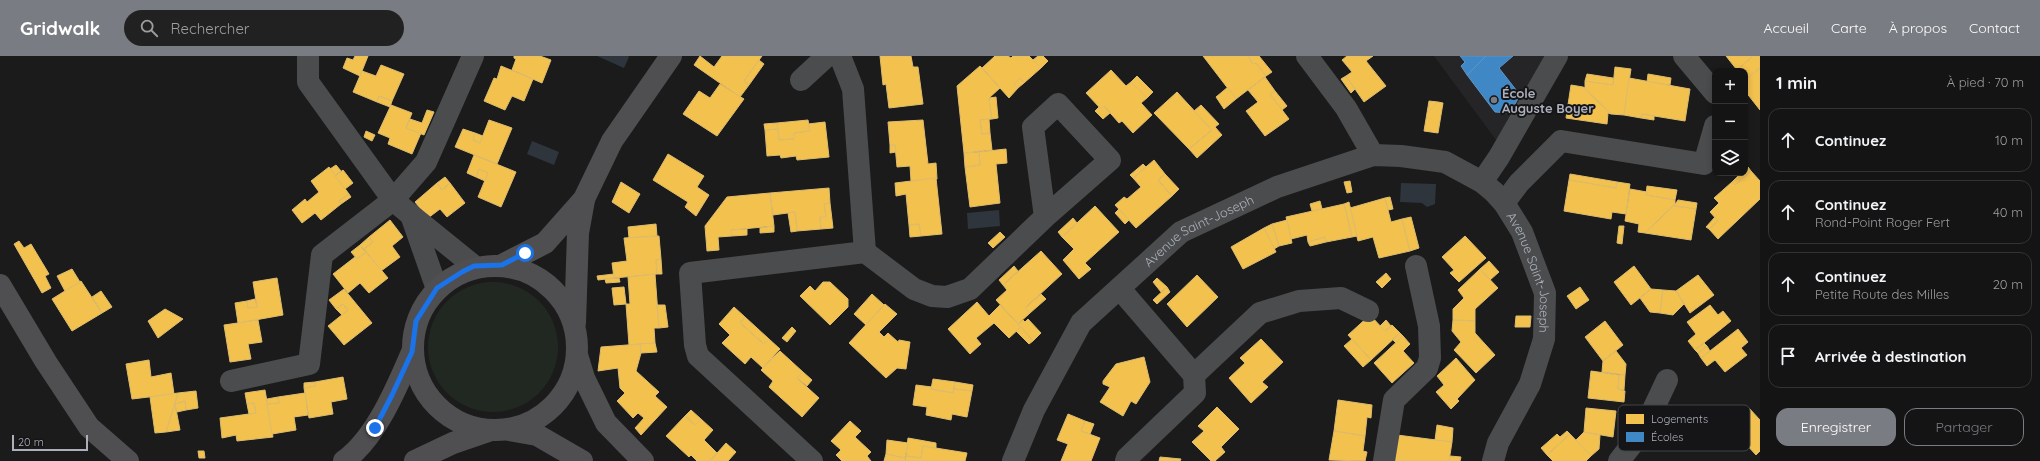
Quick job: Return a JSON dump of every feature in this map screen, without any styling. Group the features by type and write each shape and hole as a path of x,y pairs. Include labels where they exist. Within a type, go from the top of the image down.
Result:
{"main road":[{"path":"644,461 606,423 584,378 578,355 574,325 578,233 584,199 612,141 671,56"},
{"path":"502,265 545,242 584,199"},
{"path":"344,461 375,428 392,395 412,352 416,321 437,288 462,272 474,266 502,265 532,274 562,300 574,325"},
{"path":"0,285 46,362 89,427 128,461"},
{"path":"412,352 422,389 453,420 488,431"},
{"path":"509,430 544,415 569,386 578,355"},
{"path":"415,461 453,443 488,431 509,430 537,435 582,461"}],"street":[{"path":"308,56 308,82 393,200 474,266"},
{"path":"231,381 309,364 322,255 393,200 426,162 473,56"},
{"path":"801,80 827,56"},
{"path":"840,56 853,89 865,252"},
{"path":"1307,56 1346,108 1373,156"},
{"path":"1482,182 1499,157 1557,56"},
{"path":"1684,56 1712,89"},
{"path":"812,461 698,356 695,345 690,273 865,252 914,289 932,296 947,297 970,290 1045,217 1110,160 1058,104 1033,127 1045,217"},
{"path":"1504,203 1519,183 1561,141 1704,164 1712,136"},
{"name":"Avenue Saint-Joseph","path":"1012,461 1034,410 1081,324 1181,232 1277,187 1373,156 1401,156 1444,162 1482,182 1504,203 1522,232 1545,294 1544,340 1530,384 1498,443 1493,461"},
{"path":"411,215 437,288"},
{"path":"1384,461 1394,400 1427,368 1430,358 1430,326 1416,266"},
{"path":"1120,289 1194,374 1195,393 1127,458 1126,461"},
{"path":"1194,374 1260,313 1299,301 1340,298 1368,312"},
{"path":"1655,405 1667,380"},
{"path":"1619,461 1627,451"}],"shaded area":[{"path":"597,56 628,56 629,57 624,68"},
{"name":"École Auguste Boyer","path":"1434,56 1545,56 1499,144"},
{"path":"532,141 559,152 554,165 527,154"},
{"path":"1401,183 1436,184 1435,204 1427,207 1422,203 1400,202"},
{"path":"999,210 1000,226 968,229 967,213"},
{"path":"499,282 518,287 539,301 553,322 557,334 557,360 553,372 539,393 518,407 506,411 487,412 468,407 447,393 433,372 429,360 428,341 433,322 447,301 468,287 480,283"}],"building: Logements":[{"path":"355,56 368,56 360,76 343,68 347,58 353,60"},
{"path":"514,56 540,56 551,60 542,83 512,70 516,59"},
{"path":"700,56 714,67 722,56 762,56 744,81 749,85 740,97 694,65"},
{"path":"880,56 911,56 913,67 918,67 923,104 889,108 886,84 883,85"},
{"path":"995,56 1008,56 1011,58 1013,56 1029,56 1041,68 1024,83 1020,78 1014,84 1018,88 1009,98 982,68"},
{"path":"1038,56 1043,56 1048,61 1041,68 1033,60"},
{"path":"1203,56 1248,56 1253,64 1256,63 1266,76 1236,99"},
{"path":"1248,56 1259,56 1272,72 1266,76 1256,63 1253,64"},
{"path":"1347,56 1373,56 1366,61 1386,86 1364,102 1346,76 1352,72 1342,60"},
{"path":"1726,56 1753,56 1739,68 1735,68"},
{"path":"1753,56 1760,56 1760,68 1748,78 1748,68 1739,68"},
{"path":"759,60 764,64 749,85 744,81"},
{"path":"381,65 404,74 392,101 379,96 377,102 353,92 362,71 376,76"},
{"path":"501,66 533,79 524,101 512,96 505,110 484,101 494,78 497,79"},
{"path":"980,66 1000,88 989,98 992,119 980,120 982,134 990,133 992,150 964,153 957,86"},
{"path":"1615,67 1631,69 1624,115 1611,114 1583,87 1585,88 1585,81 1613,85"},
{"path":"1760,68 1760,110 1748,95 1748,78"},
{"path":"1111,70 1126,86 1131,82 1147,98 1141,103 1152,115 1133,133 1122,121 1119,123 1104,106 1101,109 1086,93"},
{"path":"1587,74 1613,78 1613,85 1585,81"},
{"path":"1648,74 1671,78 1670,85 1647,82"},
{"path":"1137,76 1153,92 1147,98 1131,82"},
{"path":"1346,76 1355,89 1351,93 1341,79"},
{"path":"1265,77 1275,91 1270,94 1289,119 1265,136 1246,111 1258,102 1248,90"},
{"path":"1020,78 1024,83 1018,88 1014,84"},
{"path":"1629,78 1690,89 1685,121 1642,114 1641,118 1624,115"},
{"path":"720,84 744,99 717,136 683,114 699,91 710,98"},
{"path":"1571,85 1583,87 1611,114 1608,113 1607,124 1566,118"},
{"path":"1228,87 1236,99 1224,109 1216,97"},
{"path":"1275,91 1287,106 1282,110 1270,94"},
{"path":"1177,92 1212,130 1189,149 1154,113"},
{"path":"379,96 392,101 390,107 377,102"},
{"path":"996,97 998,118 992,119 989,98"},
{"path":"1429,101 1438,102 1427,113"},
{"path":"1438,102 1443,103 1438,133 1424,131 1427,113"},
{"path":"391,105 412,113 406,128 421,133 412,154 388,144 390,138 378,133"},
{"path":"1201,105 1219,124 1215,127 1222,135 1197,158 1189,149 1212,130 1194,111"},
{"path":"1104,106 1110,113 1103,119 1095,111 1099,107 1101,109"},
{"path":"427,110 434,112 424,135 406,128 410,119 422,123"},
{"path":"1642,114 1654,116 1654,120 1641,118"},
{"path":"989,119 990,133 982,134 980,120"},
{"path":"489,120 512,128 497,164 455,147 463,129 475,133 473,140 480,143"},
{"path":"808,120 810,131 794,133 794,139 779,140 777,123"},
{"path":"923,120 928,164 936,163 937,179 911,181 910,166 897,167 895,145 890,145 888,122"},
{"path":"825,122 829,157 797,160 796,156 781,158 780,155 767,156 765,130 778,129 779,140 794,139 794,133 810,131 808,124"},
{"path":"777,123 778,129 765,130 764,124"},
{"path":"366,131 375,135 372,141 364,137"},
{"path":"475,133 483,136 480,143 473,140"},
{"path":"890,145 895,145 896,152 890,153"},
{"path":"1006,149 1007,163 996,164 1000,203 970,207 965,167 980,165 979,152"},
{"path":"979,152 980,165 965,167 964,153"},
{"path":"668,154 704,176 697,187 709,195 696,216 685,207 688,202 653,180"},
{"path":"474,155 516,172 501,207 478,197 488,173 479,169 476,177 467,173"},
{"path":"1154,160 1165,174 1158,180 1172,196 1136,228 1115,205 1124,197 1127,199 1141,187 1133,178"},
{"path":"1143,164 1146,167 1133,178 1130,175"},
{"path":"336,165 341,171 335,176 330,169"},
{"path":"329,167 349,194 339,201 341,204 321,220 315,213 302,223 292,210 305,199 307,202 319,192 311,181"},
{"path":"479,169 488,173 485,181 476,177"},
{"path":"343,170 353,183 345,189 335,176"},
{"path":"1751,171 1760,181 1760,199 1718,239 1709,229 1718,221 1710,212 1719,203 1714,198 1732,182 1735,185 1745,176 1748,176 1748,174"},
{"path":"1165,174 1179,189 1172,196 1158,180"},
{"path":"1570,174 1617,182 1616,188 1569,180"},
{"path":"1738,176 1745,176 1735,185 1732,182"},
{"path":"445,177 450,183 442,190 437,183"},
{"path":"936,178 942,234 921,236 919,224 909,225 906,194 896,196 895,183"},
{"path":"1569,180 1616,188 1617,182 1630,184 1626,214 1612,212 1611,219 1564,211"},
{"path":"1350,181 1352,192 1347,193 1344,182"},
{"path":"621,182 640,194 629,213 612,202"},
{"path":"437,183 442,190 450,183 465,203 447,217 440,209 428,218 415,202"},
{"path":"1647,186 1677,190 1675,200 1646,195"},
{"path":"829,188 830,203 824,204 826,217 820,217 821,229 797,231 795,212 773,215 770,193"},
{"path":"1630,189 1647,192 1646,195 1675,200 1675,204 1645,233 1638,232 1639,224 1625,221"},
{"path":"770,193 774,226 731,230 732,236 718,237 719,250 707,251 705,226 727,197"},
{"path":"349,194 351,197 341,204 339,201"},
{"path":"1390,197 1393,209 1388,210 1385,198"},
{"path":"1385,198 1391,222 1402,219 1410,251 1379,258 1373,237 1358,241 1350,208"},
{"path":"1678,200 1697,203 1696,209 1674,206"},
{"path":"1320,201 1322,209 1312,211 1310,204"},
{"path":"1349,202 1357,236 1352,237 1344,204"},
{"path":"830,203 833,228 821,229 820,217 826,217 824,204"},
{"path":"1344,204 1352,237 1326,242 1325,237 1308,242 1307,235 1291,239 1286,217"},
{"path":"1675,204 1674,206 1696,209 1691,240 1645,233"},
{"path":"1095,206 1119,232 1085,263 1091,269 1079,279 1063,260 1074,249 1062,237"},
{"path":"1119,209 1129,220 1125,224 1115,213"},
{"path":"795,212 797,231 791,232 788,213"},
{"path":"1411,217 1419,248 1410,251 1402,219"},
{"path":"1715,217 1718,221 1709,229 1706,227"},
{"path":"1073,218 1077,223 1062,237 1058,232"},
{"path":"390,220 403,237 392,246 400,257 381,271 364,249 373,242 369,237"},
{"path":"1287,220 1292,243 1279,246 1272,224"},
{"path":"656,224 657,236 629,238 628,227"},
{"path":"919,224 921,236 910,237 909,225"},
{"path":"1272,224 1279,246 1274,249 1264,228"},
{"path":"774,226 774,232 760,233 760,228"},
{"path":"1619,226 1624,226 1622,244 1617,243"},
{"path":"1264,228 1276,252 1243,269 1231,247"},
{"path":"747,229 747,235 732,236 731,230"},
{"path":"1000,232 1005,237 993,248 988,243"},
{"path":"659,236 661,259 656,260 657,274 614,278 612,263 627,261 624,238"},
{"path":"1465,236 1486,258 1459,282 1450,273 1454,270 1442,257"},
{"path":"369,237 373,242 364,249 360,245"},
{"path":"1325,237 1326,242 1310,246 1308,242"},
{"path":"19,241 24,248 31,244 49,274 45,276 51,288 42,293 14,244"},
{"path":"360,245 366,252 357,259 351,252"},
{"path":"1041,251 1062,274 1025,308 1030,313 1018,324 996,300 1007,290 1003,285"},
{"path":"366,252 388,278 369,293 360,283 348,293 333,274 355,257 357,259"},
{"path":"661,259 662,274 657,274 656,260"},
{"path":"1489,261 1499,272 1490,280 1480,269"},
{"path":"1014,266 1018,271 1003,285 999,280"},
{"path":"1634,266 1651,289 1631,305 1614,282"},
{"path":"72,269 80,282 65,291 57,276"},
{"path":"1480,269 1498,288 1475,309 1475,321 1453,320 1453,309 1464,298 1458,290"},
{"path":"1386,273 1391,279 1382,288 1376,282"},
{"path":"614,274 614,278 598,280 597,276"},
{"path":"655,274 659,328 654,328 655,343 629,345 626,304 630,304 628,277"},
{"path":"1197,275 1218,297 1187,327 1167,304"},
{"path":"1698,275 1714,295 1690,313 1676,291"},
{"path":"277,278 283,315 238,323 235,303 247,301 248,308 257,307 253,282"},
{"path":"619,278 620,282 606,283 605,279"},
{"path":"1157,278 1167,287 1161,292 1153,282"},
{"path":"81,281 102,313 72,331 52,299"},
{"path":"823,282 830,282 848,299 848,307 830,325 800,296 810,286 815,291"},
{"path":"624,287 626,304 614,305 612,288"},
{"path":"1167,287 1170,292 1157,304 1153,300"},
{"path":"1580,287 1589,300 1576,309 1567,296"},
{"path":"344,289 372,323 344,345 328,326 348,310 343,304 336,309 329,300"},
{"path":"1651,289 1663,290 1660,313 1650,312 1640,298"},
{"path":"1663,290 1676,291 1684,304 1673,315 1660,313"},
{"path":"101,291 112,307 102,313 92,297"},
{"path":"872,294 884,305 866,325 854,314"},
{"path":"1041,294 1046,299 1030,313 1025,308"},
{"path":"255,299 257,307 248,308 247,301"},
{"path":"977,302 989,316 1000,305 1021,327 1009,338 994,323 976,338 981,344 970,354 948,329"},
{"path":"343,304 348,310 342,315 336,309"},
{"path":"885,304 897,314 879,332 884,337 888,333 898,342 899,340 910,342 906,369 897,368 886,378 849,343"},
{"path":"657,305 665,305 668,327 659,328"},
{"path":"1710,305 1718,315 1723,311 1731,321 1695,350 1688,341 1696,334 1687,322"},
{"path":"734,307 745,317 740,323 764,344 769,339 780,349 763,368 751,357 745,364 722,343 730,335 719,324"},
{"path":"165,309 183,319 158,338 148,321"},
{"path":"1370,315 1385,331 1392,325 1400,333 1371,360 1348,335"},
{"path":"1516,316 1531,316 1530,327 1515,327"},
{"path":"745,317 769,339 764,344 740,323"},
{"path":"1028,319 1041,333 1033,341 1018,324 1023,320 1025,322"},
{"path":"258,320 262,342 248,344 251,359 230,362 224,325"},
{"path":"1386,320 1391,326 1385,331 1380,326"},
{"path":"1453,320 1475,321 1475,333 1495,355 1476,373 1454,350 1461,342 1452,331"},
{"path":"1605,321 1623,345 1603,361 1585,337"},
{"path":"792,327 796,331 787,342 782,338"},
{"path":"1021,327 1033,341 1029,344 1016,331"},
{"path":"1738,329 1748,342 1741,348 1747,355 1725,372 1715,360 1707,366 1701,358"},
{"path":"1400,333 1403,336 1396,343 1393,340"},
{"path":"1403,336 1410,344 1403,351 1414,363 1392,383 1374,363"},
{"path":"1261,339 1283,362 1262,382 1268,387 1251,403 1229,378 1245,363 1240,358"},
{"path":"1352,339 1371,360 1363,367 1344,346"},
{"path":"655,343 657,352 641,353 640,344"},
{"path":"1704,343 1707,346 1698,353 1695,350"},
{"path":"640,344 641,353 636,371 659,392 655,396 667,407 641,435 635,428 644,418 638,413 633,418 617,401 625,393 620,388 618,368 598,371 601,347"},
{"path":"1707,346 1710,351 1701,358 1698,353"},
{"path":"780,351 803,372 797,378 819,398 802,417 769,387 773,381 761,370"},
{"path":"1616,351 1626,364 1625,375 1602,372 1603,361"},
{"path":"1144,357 1150,382 1136,404 1131,401 1123,416 1100,402 1110,387 1103,384 1103,381 1116,364"},
{"path":"1456,358 1475,380 1457,399 1459,401 1451,409 1436,392 1444,385 1437,376"},
{"path":"149,360 151,377 171,373 174,394 132,399 126,364"},
{"path":"1591,371 1619,375 1618,389 1625,391 1624,402 1588,398"},
{"path":"803,372 812,380 807,386 797,378"},
{"path":"1619,375 1625,375 1624,390 1618,389"},
{"path":"343,377 347,399 331,402 333,414 309,418 304,388 315,386 315,382"},
{"path":"933,379 955,382 953,393 931,389"},
{"path":"315,382 315,386 304,388 304,383"},
{"path":"955,382 973,385 972,391 954,389"},
{"path":"916,385 932,387 931,389 953,393 954,389 972,391 967,417 952,414 951,420 926,415 927,407 913,405"},
{"path":"265,390 273,437 237,441 236,435 222,438 220,418 256,413 254,403 247,404 245,393"},
{"path":"196,391 198,408 186,410 185,401 175,404 180,430 166,432 178,393"},
{"path":"178,393 166,432 155,433 150,397"},
{"path":"305,393 308,415 294,417 296,430 272,434 267,404 279,403 278,397"},
{"path":"278,397 279,403 267,404 267,399"},
{"path":"1338,400 1372,405 1371,418 1367,417 1365,436 1334,431"},
{"path":"185,401 186,410 177,412 175,404"},
{"path":"254,403 256,413 249,414 247,404"},
{"path":"1217,407 1239,429 1221,447 1225,452 1215,461 1211,461 1192,442 1204,431 1198,426"},
{"path":"1586,408 1616,411 1613,437 1584,432"},
{"path":"1750,409 1760,420 1760,451 1756,455 1750,448"},
{"path":"691,410 701,419 695,425 685,416"},
{"path":"1068,414 1085,421 1081,431 1100,438 1091,461 1061,461 1068,444 1057,440"},
{"path":"685,416 695,425 701,419 713,430 704,440 717,453 710,461 697,461 691,455 689,457 666,436"},
{"path":"850,421 861,431 855,437 871,452 867,456 871,461 842,461 836,455 841,450 831,441"},
{"path":"1085,421 1094,424 1090,434 1081,431"},
{"path":"1437,425 1453,428 1452,442 1435,440"},
{"path":"1334,431 1365,436 1363,451 1367,452 1365,461 1329,460"},
{"path":"1567,431 1570,434 1547,455 1541,448 1557,434 1560,437"},
{"path":"1584,432 1600,435 1599,449 1591,456 1575,441"},
{"path":"1570,434 1591,456 1586,461 1553,461 1547,455"},
{"path":"1397,435 1452,442 1449,461 1393,461"},
{"path":"908,438 936,443 936,449 923,446 921,458 906,456"},
{"path":"887,440 908,443 905,458 886,454"},
{"path":"726,443 736,452 728,461 710,461"},
{"path":"923,446 967,453 965,461 905,461 906,456 921,458"},
{"path":"198,451 204,451 205,458 199,458"},
{"path":"886,454 905,458 905,461 884,461"},
{"path":"1450,456 1461,457 1460,461 1449,461"},
{"path":"1160,457 1181,459 1180,461 1159,461"}],"building: Écoles":[{"path":"1460,56 1486,56 1467,75 1461,66 1465,62"},
{"path":"1486,56 1513,56 1499,68 1520,95 1510,113 1495,112 1467,75"}],"place":[{"name":"École Auguste Boyer","path":"1494,100"}],"route":[{"path":"375,428 412,352 416,321 437,288 474,266 502,265 525,253"}]}
